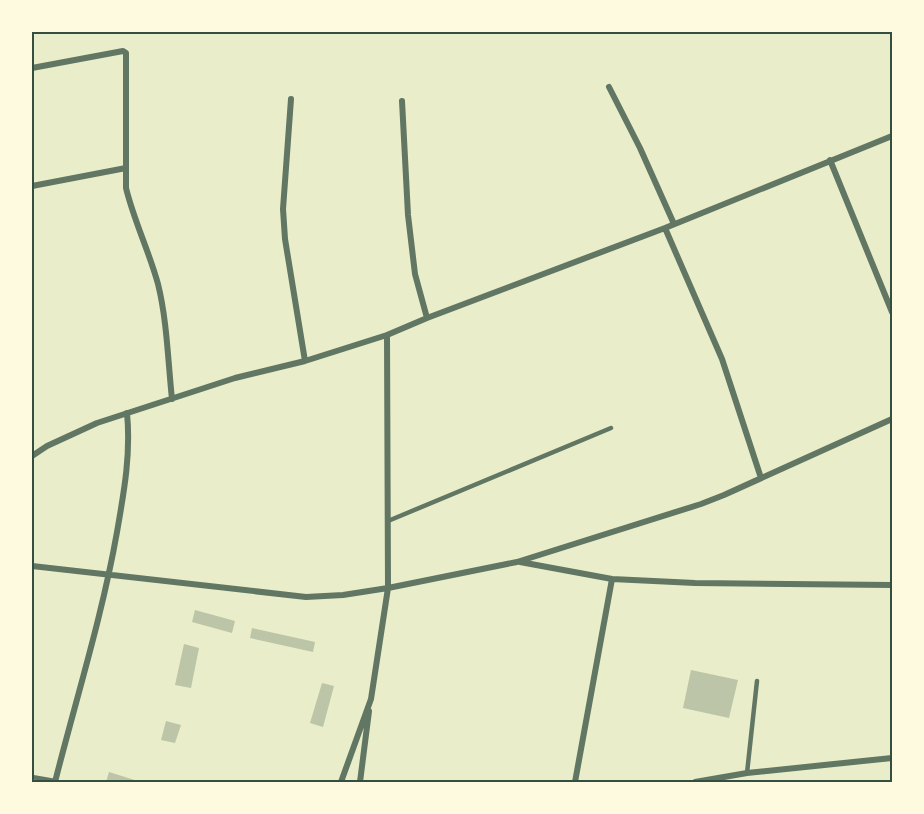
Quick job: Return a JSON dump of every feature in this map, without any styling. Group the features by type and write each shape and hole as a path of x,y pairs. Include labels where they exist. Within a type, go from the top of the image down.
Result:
{"street":[{"path":"32,68 124,51 126,54 126,168 130,205 162,300 172,399"},
{"path":"609,87 640,148 674,224"},
{"path":"291,99 283,209 285,239 305,362"},
{"path":"402,101 408,215 415,274 427,318"},
{"path":"32,456 97,423 235,378 305,362 387,335 665,228 892,136"},
{"path":"830,160 892,312"},
{"path":"32,186 126,168"},
{"path":"665,228 722,358 761,478"},
{"path":"360,783 388,588 387,335"},
{"path":"55,782 110,575 128,474 127,413"},
{"path":"32,566 306,597 343,595 388,588 518,562 701,504 892,419"},
{"path":"518,562 612,579 695,583 892,585"},
{"path":"575,783 612,579"},
{"path":"341,783 371,699"},
{"path":"695,783 747,773 892,758"}],"lane":[{"path":"388,521 610,428"},
{"path":"747,773 757,681"},
{"path":"32,777 55,782"}],"building":[{"path":"195,610 235,621 232,633 192,622"},
{"path":"252,628 315,642 313,652 250,638"},
{"path":"184,644 199,648 191,688 175,685"},
{"path":"691,670 738,680 729,718 683,708"},
{"path":"322,683 334,686 323,727 310,723"},
{"path":"166,721 181,725 175,743 161,740"},
{"path":"109,772 141,782 106,782"}]}
